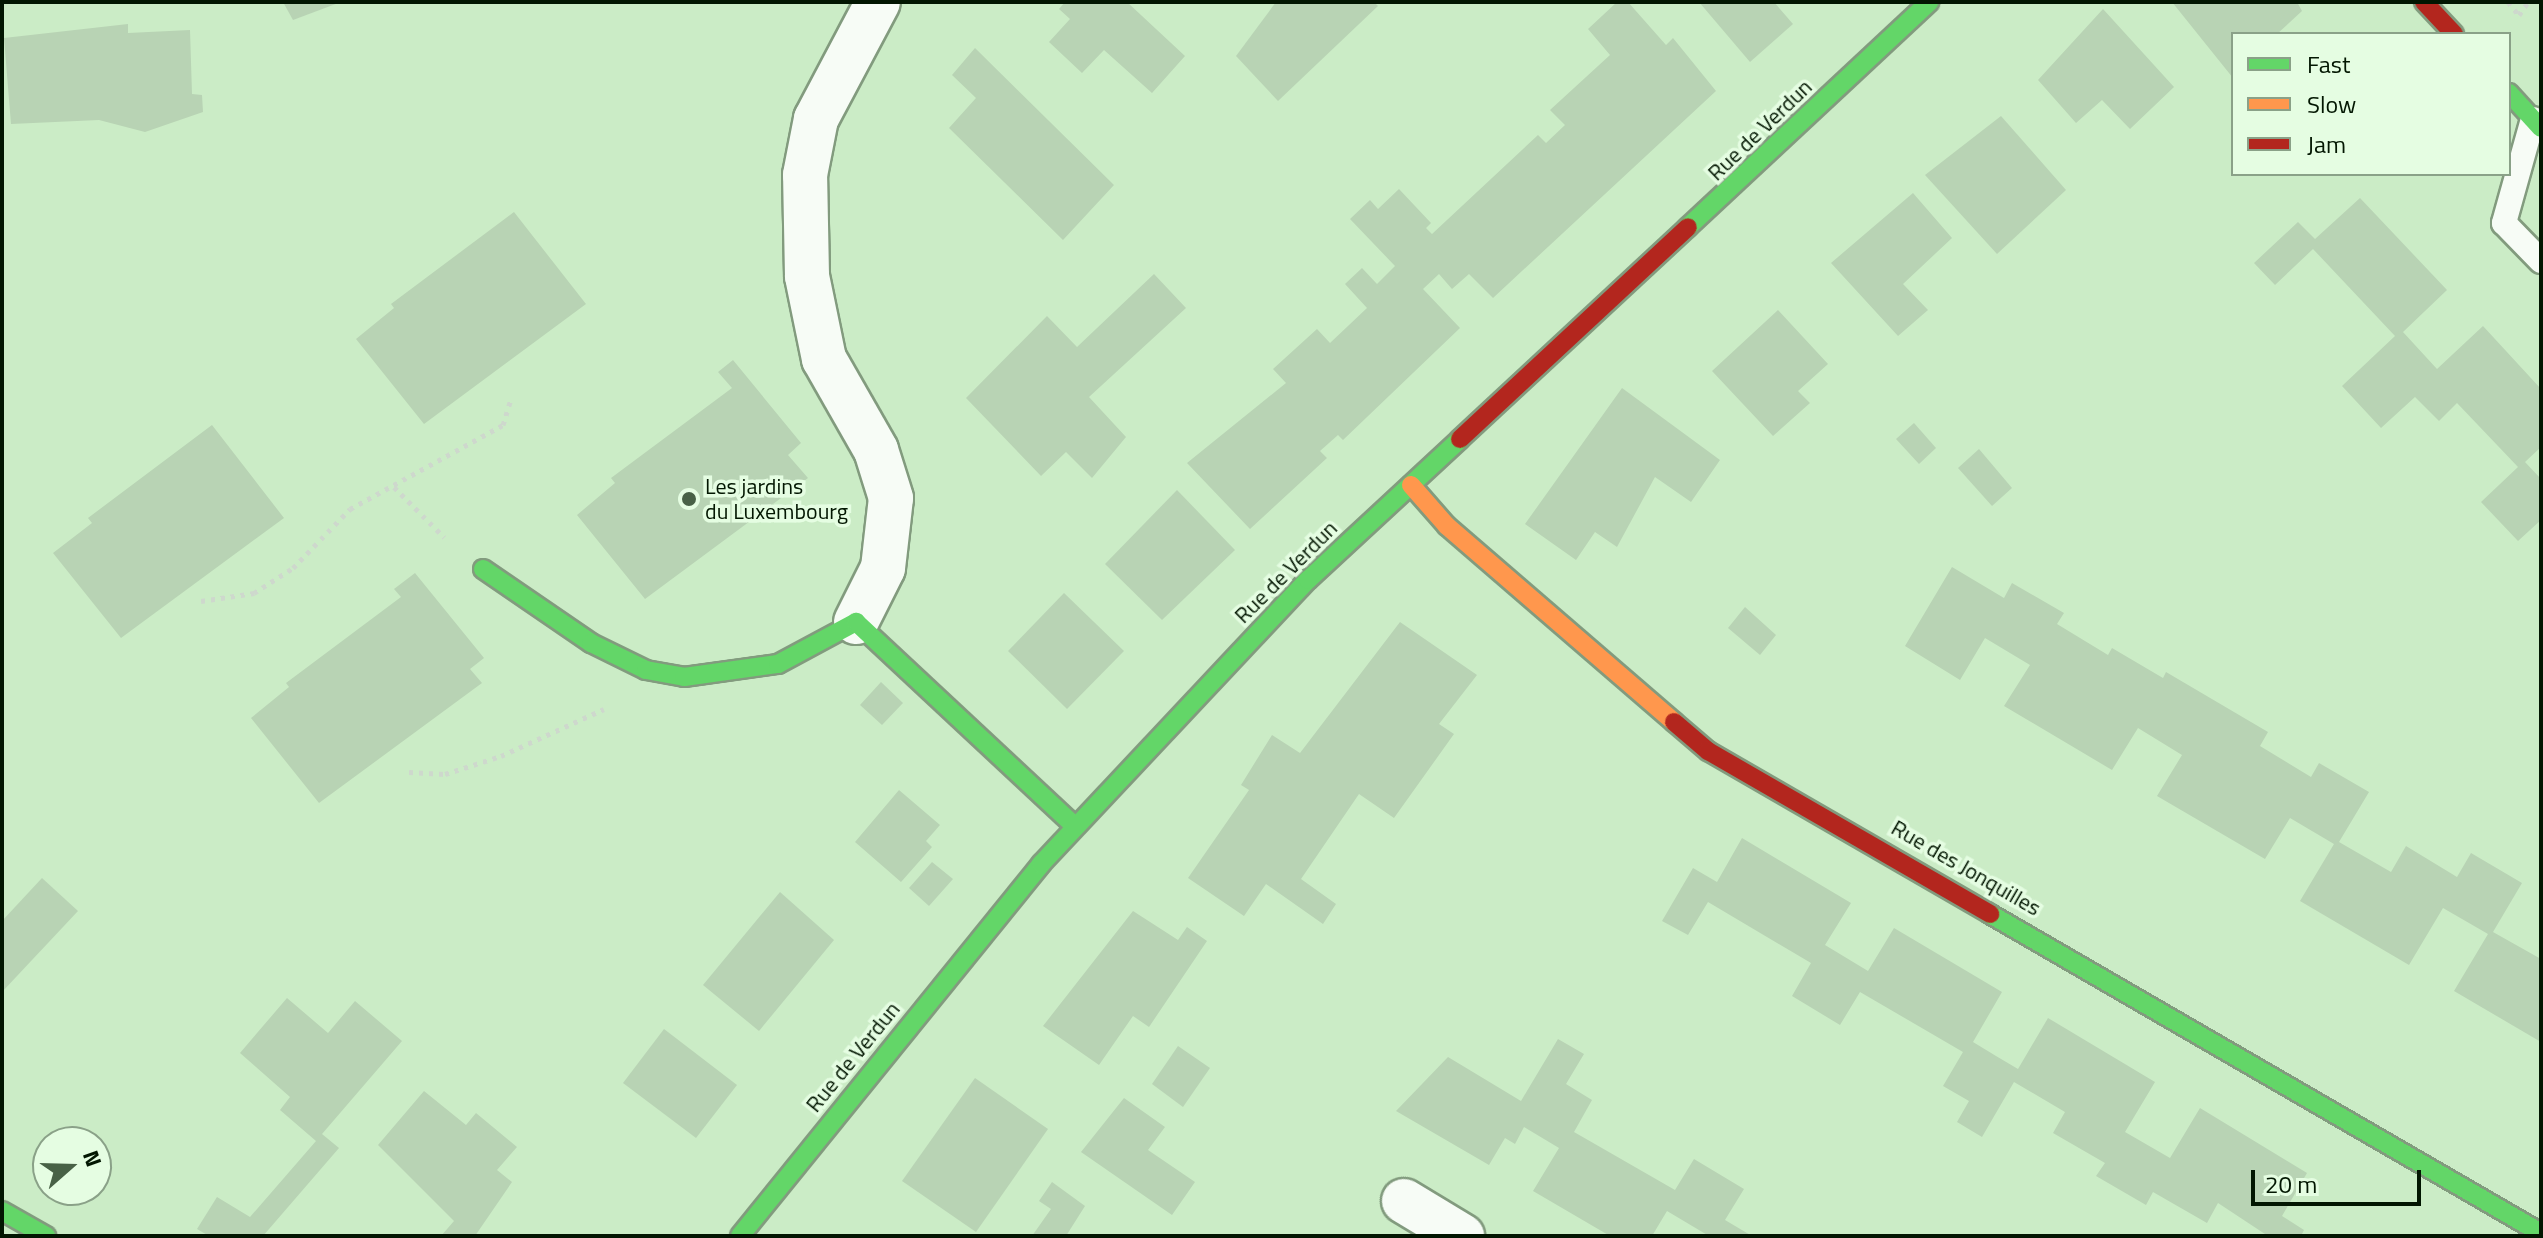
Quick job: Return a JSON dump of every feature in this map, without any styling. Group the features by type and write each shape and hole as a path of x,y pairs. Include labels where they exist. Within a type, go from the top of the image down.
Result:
{"street":[{"path":"483,569 591,643 646,670 684,677 778,664 856,622 883,568 891,498 876,450 824,359 807,276 805,175 816,119 878,2"},
{"name":"Rue de Verdun","path":"740,1236 1075,826 1308,580 1929,2"},
{"path":"2424,2 2452,32"},
{"path":"2511,95 2537,123"},
{"name":"Rue des Jonquilles","path":"1411,485 1447,526 1708,751 2541,1233"},
{"path":"856,622 1075,826"},
{"path":"1404,1201 1462,1236"},
{"path":"2,1211 46,1236"}],"lane":[{"path":"2537,123 2504,223 2541,261"}],"path":[{"path":"2508,2 2519,15 2531,3"},
{"path":"201,601 254,593 293,568 350,509 503,425 511,398"},
{"path":"394,487 418,517 483,569"},
{"path":"409,772 445,774 515,751 606,708 646,670"}],"building":[{"path":"283,2 341,2 293,20"},
{"path":"1065,2 1127,2 1185,56 1152,93 1104,50 1082,73 1049,42 1070,19 1059,9"},
{"path":"1276,2 1374,2 1378,6 1278,101 1236,56"},
{"path":"1617,2 1628,2 1666,45 1673,38 1716,91 1493,298 1469,274 1452,289 1439,274 1423,289 1460,328 1343,440 1338,435 1320,451 1327,458 1250,529 1187,463 1286,383 1273,369 1317,329 1330,343 1367,308 1345,284 1362,268 1377,284 1395,266 1350,219 1370,200 1378,209 1399,189 1431,223 1426,228 1432,234 1538,135 1546,143 1565,125 1550,110 1610,55 1588,29"},
{"path":"1699,2 1774,2 1793,24 1750,62"},
{"path":"2172,2 2297,2 2302,11 2279,32 2231,32 2231,76"},
{"path":"2103,9 2174,87 2130,129 2102,100 2076,123 2038,80"},
{"path":"128,24 128,33 190,30 192,94 202,95 203,112 145,132 99,120 11,124 4,38"},
{"path":"975,48 1114,185 1063,240 949,128 976,98 952,75"},
{"path":"2001,116 2066,190 1997,254 1925,175"},
{"path":"1913,193 1952,238 1903,284 1928,310 1898,336 1831,263"},
{"path":"2360,198 2447,290 2403,332 2437,369 2483,326 2541,389 2541,447 2525,462 2541,479 2541,520 2518,541 2481,502 2518,467 2457,403 2439,421 2415,397 2381,428 2342,386 2395,336 2313,249 2275,285 2254,263 2298,222 2315,239"},
{"path":"514,212 586,304 424,424 356,339 394,308 391,304"},
{"path":"1154,274 1186,308 1089,397 1126,437 1092,478 1066,452 1041,476 966,398 1047,316 1077,347"},
{"path":"1778,310 1828,364 1798,391 1810,403 1773,436 1712,371"},
{"name":"Les jardins du Luxembourg","path":"733,360 801,443 788,455 808,478 645,599 577,515 615,483 611,478 732,388 718,372"},
{"path":"1622,388 1720,460 1691,502 1655,477 1617,547 1595,532 1576,560 1525,524"},
{"path":"1914,423 1936,448 1919,464 1896,439"},
{"path":"212,425 284,518 121,638 53,553 92,523 88,518"},
{"path":"1979,449 2012,488 1992,506 1958,468"},
{"path":"1177,490 1235,550 1162,620 1105,564"},
{"path":"1952,567 2004,598 2012,583 2064,613 2057,624 2108,655 2112,648 2163,678 2166,672 2268,732 2260,746 2311,777 2319,763 2369,792 2339,842 2391,872 2406,846 2457,877 2471,853 2522,883 2493,932 2541,959 2541,1042 2454,991 2488,934 2443,908 2409,965 2300,901 2334,844 2290,818 2265,859 2157,796 2182,755 2138,728 2112,770 2004,706 2030,665 1985,638 1960,680 1905,646"},
{"path":"415,573 484,658 470,669 482,683 319,803 251,718 289,687 286,683 401,597 394,589"},
{"path":"1064,593 1124,651 1067,709 1008,651"},
{"path":"1745,607 1776,635 1760,655 1728,628"},
{"path":"1400,622 1477,675 1439,724 1454,734 1394,818 1359,794 1301,879 1336,904 1323,924 1266,884 1244,916 1188,878 1249,790 1241,785 1272,735 1300,753"},
{"path":"881,682 903,703 882,725 860,705"},
{"path":"899,790 940,825 926,841 932,847 901,882 855,842"},
{"path":"1742,838 1851,903 1825,945 1868,971 1894,928 2002,992 1973,1042 1996,1056 2018,1069 2048,1018 2155,1082 2125,1132 2170,1158 2200,1108 2307,1173 2282,1216 2304,1230 2301,1236 2268,1236 2218,1203 2207,1223 2153,1192 2146,1205 2096,1176 2105,1163 2053,1133 2065,1112 2014,1082 1982,1137 1957,1122 1969,1101 1943,1086 1963,1052 1860,992 1840,1025 1792,996 1811,963 1708,902 1688,935 1662,921 1693,868 1717,882"},
{"path":"932,862 953,879 929,906 909,888"},
{"path":"42,878 78,911 2,992 2,921"},
{"path":"780,892 834,940 759,1031 703,985"},
{"path":"1133,911 1178,940 1187,927 1207,941 1149,1027 1133,1016 1099,1065 1043,1026"},
{"path":"287,998 328,1033 355,1001 402,1041 322,1134 339,1148 263,1236 209,1236 197,1229 217,1197 250,1217 316,1141 280,1110 290,1097 240,1053"},
{"path":"664,1029 737,1085 696,1138 623,1083"},
{"path":"1558,1039 1584,1054 1566,1084 1592,1100 1574,1132 1675,1190 1694,1159 1744,1189 1725,1220 1752,1236 1709,1236 1667,1211 1652,1236 1610,1236 1533,1191 1559,1148 1524,1127 1515,1144 1505,1138 1489,1165 1396,1111 1448,1057 1521,1101"},
{"path":"1178,1046 1210,1068 1183,1107 1152,1084"},
{"path":"975,1078 1048,1129 976,1232 902,1181"},
{"path":"424,1091 466,1125 476,1113 517,1147 497,1170 512,1182 475,1236 441,1236 454,1221 378,1145"},
{"path":"1124,1098 1165,1127 1148,1150 1195,1182 1172,1215 1081,1152"},
{"path":"1052,1182 1085,1206 1066,1236 1032,1236 1051,1209 1039,1201"}],"traffic: fast":[{"path":"1688,227 1929,2"},
{"path":"2511,95 2541,128"},
{"path":"740,1236 1041,864 1308,580 1460,439"},
{"path":"483,569 591,643 646,670 684,677 778,664 856,622 1075,826"},
{"path":"1990,914 2541,1233"},
{"path":"2,1211 46,1236"}],"traffic: slow":[{"path":"1411,485 1447,526 1674,722"}],"traffic: jam":[{"path":"2424,2 2452,32"},
{"path":"1460,439 1688,227"},
{"path":"1674,722 1708,751 1990,914"}],"place":[{"name":"Les jardins du Luxembourg","path":"689,499"}]}
